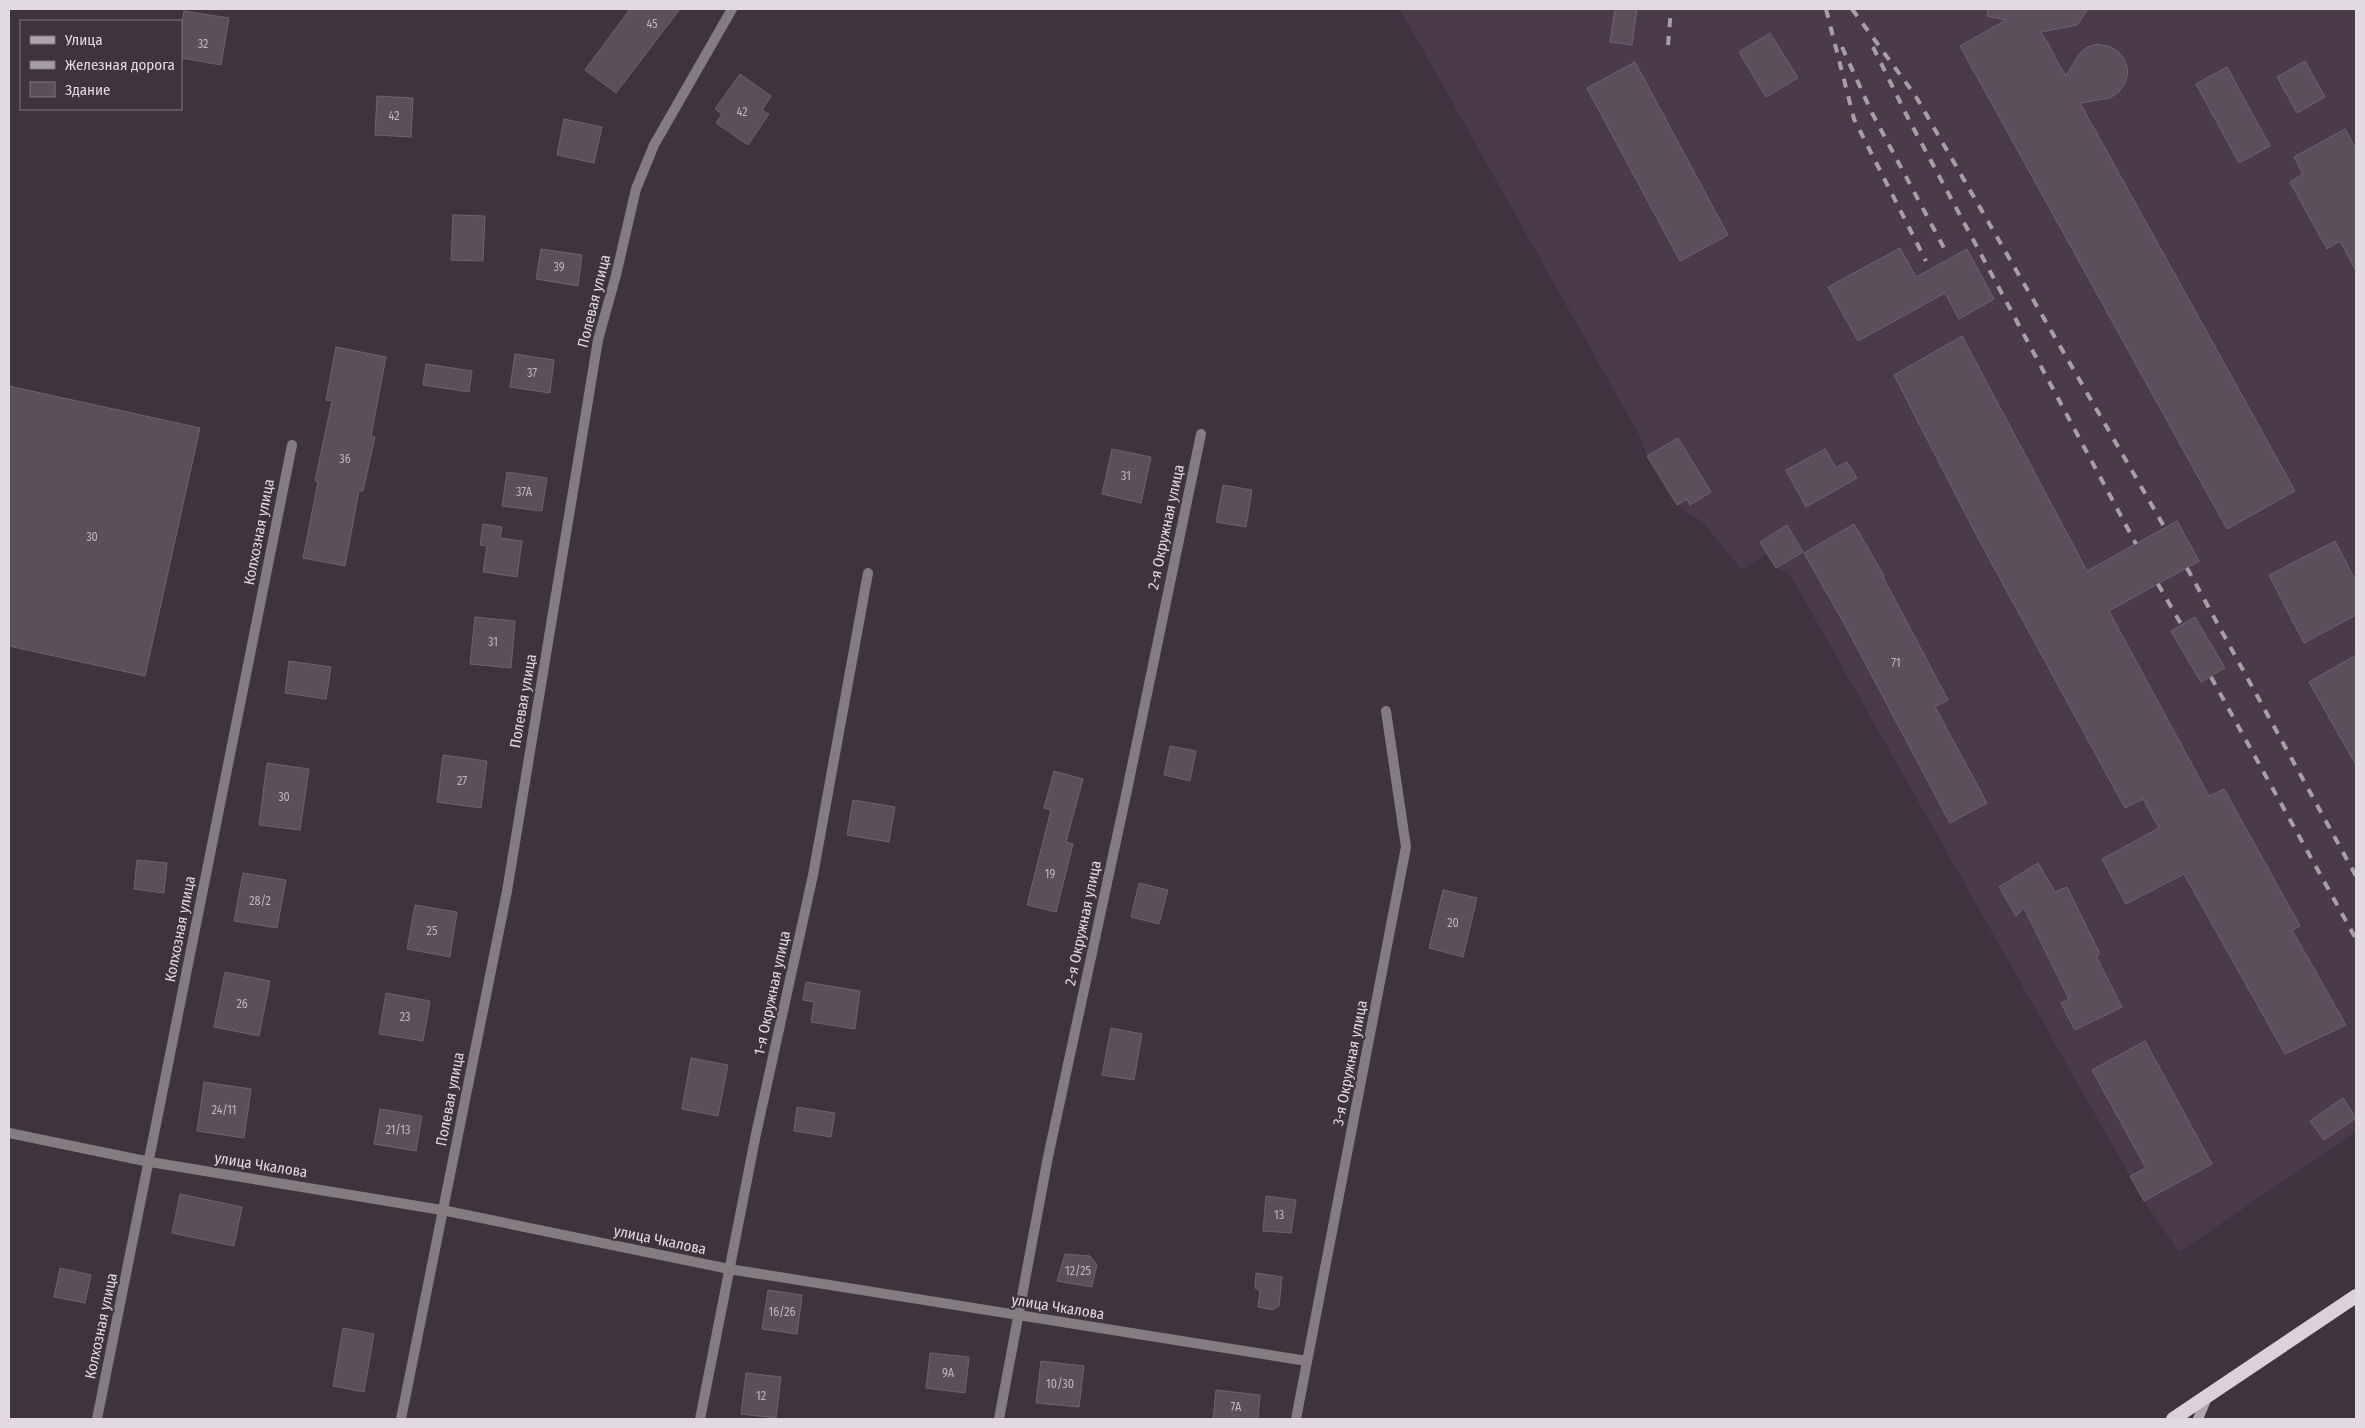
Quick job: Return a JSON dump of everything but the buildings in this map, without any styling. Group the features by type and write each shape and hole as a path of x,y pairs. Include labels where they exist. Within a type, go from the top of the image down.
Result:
{"highway":[{"path":"2173,1419 2356,1296"}],"main road":[{"path":"2198,1419 2209,1395"}],"street":[{"name":"Полевая улица","path":"401,1419 507,891 598,340 636,190 654,145 732,9"},
{"name":"2-я Окружная улица","path":"999,1419 1048,1157 1201,434"},
{"name":"Колхозная улица","path":"97,1419 150,1162 292,445"},
{"name":"1-я Окружная улица","path":"700,1419 729,1270 813,875 868,572"},
{"name":"3-я Окружная улица","path":"1296,1419 1406,847 1386,711"},
{"name":"улица Чкалова","path":"9,1133 150,1162 442,1210 729,1270 1307,1361"}],"shaded area":[{"path":"1400,9 2356,9 2356,1132 2179,1252 2144,1201 1791,576 1776,568 1767,554 1742,570 1704,523 1677,505 1647,456 1642,440"}],"railway":[{"path":"1668,45 1671,9"},
{"path":"1826,9 1854,119 1926,261"},
{"path":"1852,9 1915,95 2165,528"},
{"path":"1842,47 1872,113 1944,248"},
{"path":"1873,47 1908,118 2136,544"},
{"path":"2187,568 2356,876"},
{"path":"2158,584 2181,624"},
{"path":"2211,677 2356,939"}]}
